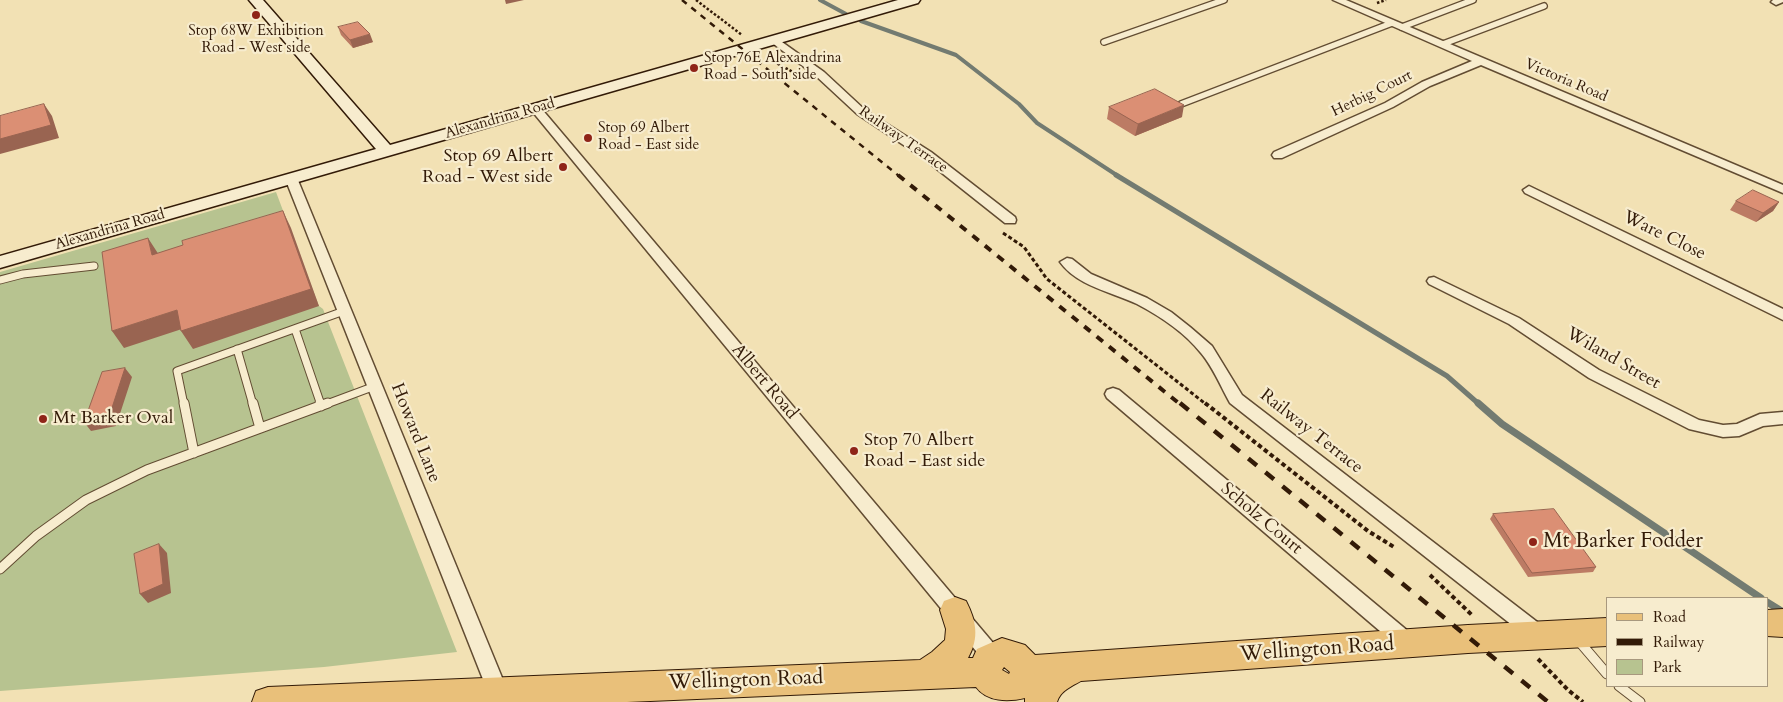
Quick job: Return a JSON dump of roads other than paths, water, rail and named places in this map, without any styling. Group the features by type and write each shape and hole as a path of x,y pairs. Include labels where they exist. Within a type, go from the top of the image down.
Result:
{"main road":[{"path":"256,0 387,151"},
{"name":"Alexandrina Road","path":"0,262 913,0"},
{"path":"923,675 946,661 957,650 962,631 955,610"},
{"name":"Wellington Road","path":"1029,690 1048,685 1058,676 1082,665 1408,643 1538,646 1572,633 1606,632"},
{"path":"989,664 989,682 997,689 1008,691 1029,690"},
{"name":"Wellington Road","path":"268,702 500,697 923,675 989,664"}],"street":[{"name":"Victoria Road","path":"1338,0 1783,189"},
{"name":"Railway Terrace","path":"768,42 820,74 861,112 927,156 1010,220"},
{"name":"Herbig Court","path":"1278,155 1389,105 1426,84 1481,61"},
{"name":"Albert Road","path":"536,109 955,610 989,664"},
{"name":"Howard Lane","path":"291,178 500,697"},
{"name":"Ware Close","path":"1529,190 1783,316"},
{"name":"Railway Terrace","path":"1067,262 1086,278 1142,301 1166,315 1186,330 1207,350 1236,399 1538,646"},
{"name":"Wiland Street","path":"1434,281 1514,320 1594,374 1695,425 1722,430 1739,430 1760,420 1783,418"},
{"name":"Scholz Court","path":"1113,394 1408,643"}],"lane":[{"path":"1104,42 1224,0"},
{"path":"1182,104 1397,25 1473,0"},
{"path":"1443,44 1544,6"},
{"path":"0,280 23,274 94,266"},
{"path":"194,453 177,371 344,312"},
{"path":"295,329 321,406"},
{"path":"238,349 260,428"},
{"path":"0,569 36,536 86,500 148,470 375,386"},
{"path":"1572,633 1606,673"},
{"path":"1620,687 1640,702"}],"waterway":[{"path":"820,0 846,14"},
{"path":"861,21 956,55 1019,104 1037,123 1118,176"},
{"path":"1116,175 1447,376 1480,405"},
{"path":"1478,403 1502,424 1760,597"},
{"path":"1768,603 1783,612"}],"railway":[{"path":"682,0 899,176"},
{"path":"898,175 1181,405"},
{"path":"1180,403 1548,702"}],"place":[{"name":"Stop 68W Exhibition Road - West side","path":"256,15"},
{"name":"Stop 76E Alexandrina Road - South side","path":"694,68"},
{"name":"Stop 69 Albert Road - East side","path":"588,138"},
{"name":"Stop 69 Albert Road - West side","path":"563,167"},
{"name":"Mt Barker Oval","path":"43,419"},
{"name":"Stop 70 Albert Road - East side","path":"854,451"},
{"name":"Mt Barker Fodder","path":"1533,542"}]}
